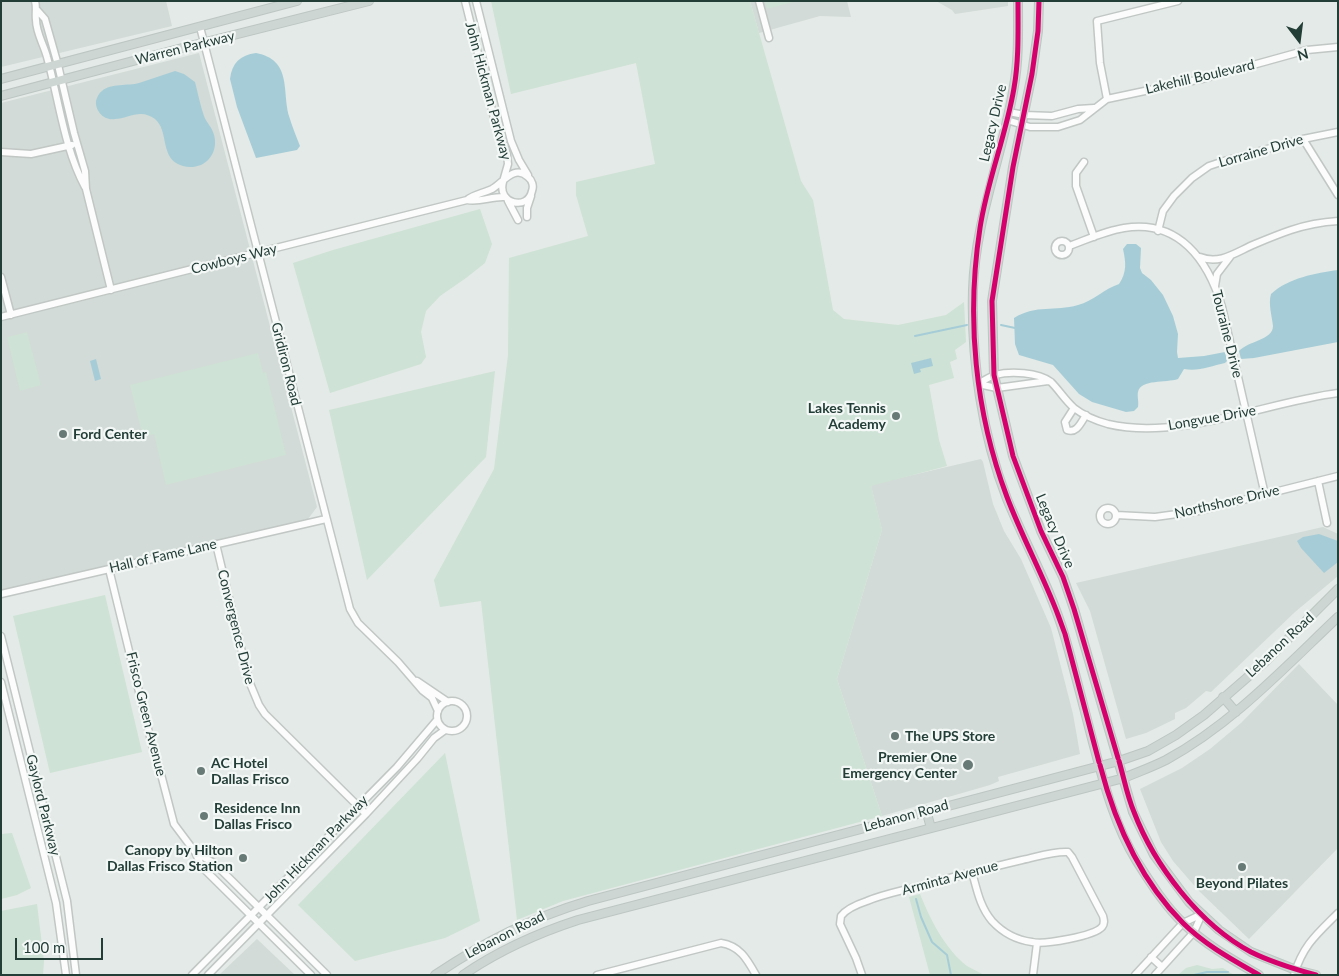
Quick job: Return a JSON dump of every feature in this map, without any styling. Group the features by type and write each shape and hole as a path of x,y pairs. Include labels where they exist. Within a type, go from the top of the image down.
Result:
{"main road":[{"name":"Warren Parkway","path":"1,79 297,1"},
{"name":"Warren Parkway","path":"1,96 349,4 368,1"},
{"name":"Legacy Drive","path":"1018,1 1017,66 1009,112 982,219 973,289 978,384 986,432 1006,496 1058,615 1104,784 1122,833 1135,858 1157,892 1183,923 1224,955 1259,975"},
{"name":"Legacy Drive","path":"1039,1 1038,31 1024,115 1013,166 992,301 994,375 1013,456 1041,531 1063,577 1134,812 1154,855 1189,902 1219,930 1251,952 1295,972 1316,975"},
{"name":"Lebanon Road","path":"435,975 484,943 553,911 926,810 1119,761 1148,750 1176,735 1204,715 1265,662 1338,589"},
{"path":"1058,615 1074,609"},
{"name":"Lebanon Road","path":"462,975 513,946 556,927 578,920 1124,778 1165,760 1199,739 1236,712 1338,616"},
{"path":"1223,697 1236,712"},
{"path":"926,810 931,828"}],"street":[{"path":"35,1 37,10 36,20 49,67 57,81 78,143 85,171 86,189 111,290"},
{"name":"John Hickman Parkway","path":"465,1 494,116 507,155 508,164 503,182"},
{"name":"John Hickman Parkway","path":"476,1 514,150 530,178"},
{"path":"758,1 769,38"},
{"path":"1107,99 1100,63 1097,21 1178,1"},
{"path":"37,10 45,19 58,65 57,81 69,145 77,173 86,189"},
{"name":"Gridiron Road","path":"200,27 350,609 358,623 432,698 438,711"},
{"name":"Lakehill Boulevard","path":"1007,120 1030,127 1058,127 1080,120 1107,99 1206,78 1307,50 1338,47"},
{"name":"Lakehill Boulevard","path":"1009,112 1024,115 1052,116 1078,109 1094,108"},
{"path":"494,116 504,113"},
{"name":"Lorraine Drive","path":"1158,230 1164,211 1174,196 1192,178 1209,166 1304,139 1338,132"},
{"path":"1304,139 1338,195"},
{"path":"1,152 31,154 78,143"},
{"path":"1084,162 1076,173 1076,186 1094,237"},
{"path":"518,220 502,190 503,182 514,173 522,173 530,178 533,186 527,208 527,217"},
{"name":"Cowboys Way","path":"1,317 468,200 503,182"},
{"path":"505,198 512,202 520,203 527,200 532,193"},
{"name":"Cowboys Way","path":"468,200 473,202 492,197 505,198"},
{"path":"1198,256 1207,260 1230,257 1255,244 1293,229 1338,221"},
{"name":"Touraine Drive","path":"1068,246 1128,228 1145,228 1158,230 1179,239 1198,256 1215,286 1232,350 1265,495"},
{"path":"1215,286 1217,274 1230,257"},
{"path":"1,276 11,315"},
{"path":"978,384 994,375 1025,374 1038,376 1050,381"},
{"path":"978,384 997,388 1050,381"},
{"name":"Longvue Drive","path":"1050,381 1074,408 1086,415 1108,424 1150,428 1182,425 1338,393"},
{"path":"1074,408 1065,422 1067,430 1072,431 1076,429 1086,415"},
{"name":"Northshore Drive","path":"1116,515 1155,517 1199,511 1338,476"},
{"path":"1318,481 1327,523"},
{"name":"Hall of Fame Lane","path":"1,594 326,519"},
{"name":"Convergence Drive","path":"216,544 249,681 259,705 265,714 366,814"},
{"name":"Frisco Green Avenue","path":"109,569 153,749 174,824 195,852 202,867 312,975"},
{"name":"Gaylord Parkway","path":"1,636 67,901 76,975"},
{"name":"Gridiron Road","path":"414,679 420,681 448,702"},
{"name":"Gaylord Parkway","path":"1,682 56,903 66,975"},
{"path":"448,702 458,702 465,709 465,723 454,731 445,730 437,720 440,707 448,702"},
{"name":"John Hickman Parkway","path":"192,975 397,767 437,720"},
{"name":"John Hickman Parkway","path":"208,975 366,814 418,759 434,738 445,730"},
{"path":"32,806 43,803"},
{"name":"Frisco Green Avenue","path":"195,852 214,863 327,975"},
{"name":"Arminta Avenue","path":"862,975 840,924 840,919 846,911 876,897 1053,853 1068,852 1076,863 1103,916 1104,922 1101,928 1095,931 1055,942 1037,943"},
{"path":"972,872 980,902 992,921 1004,932 1012,936 1037,943 1033,975"},
{"path":"1135,975 1183,923 1202,914"},
{"path":"1155,975 1194,932 1202,914"},
{"path":"1295,972 1308,944 1338,914"},
{"path":"59,919 69,918"},
{"path":"597,975 623,971 721,943 733,946 741,952 756,975"},
{"path":"1151,957 1162,967"}],"shaded area":[{"path":"1,1 166,1 172,26 1,67"},
{"path":"750,1 847,1 851,17 820,16 759,33"},
{"path":"936,1 1008,1 1008,6 955,14 952,10"},
{"path":"199,53 317,507 308,519 1,593 1,103"},
{"path":"981,459 993,504 1004,531 1021,559 1051,628 1073,714 1080,754 998,777 999,781 990,785 882,816 837,679 882,530 871,486"},
{"path":"1323,527 1338,534 1338,576 1295,612 1211,692 1206,691 1186,708 1175,713 1175,719 1146,733 1126,739 1090,611 1076,583"},
{"path":"1299,664 1338,705 1338,848 1249,939 1199,891 1173,861 1161,842 1140,789 1182,768 1210,749 1241,723"},
{"path":"257,939 295,975 219,975"}],"green space":[{"path":"491,1 750,1 801,181 813,200 833,310 844,319 898,325 946,315 964,302 966,342 955,350 957,359 950,362 954,378 929,385 939,440 947,466 871,486 882,530 837,679 882,816 563,901 517,920 481,601 440,607 434,580 494,469 508,355 509,258 588,236 576,195 576,182 655,164 636,63 511,94"},
{"path":"765,1 797,1 767,9"},
{"path":"480,209 492,244 485,263 440,296 426,311 421,332 426,357 421,364 330,393 293,263"},
{"path":"27,332 41,385 20,391 7,337"},
{"path":"258,353 263,373 266,372 286,455 166,485 154,434 143,437 130,385"},
{"path":"495,371 486,457 367,580 329,410"},
{"path":"105,595 142,752 50,773 13,616"},
{"path":"445,753 480,921 445,938 355,961 298,905"},
{"path":"12,833 31,888 17,895 1,899 1,834"},
{"path":"920,894 933,923 952,951 967,966 984,975 930,975 909,897"},
{"path":"37,904 44,961 43,975 1,975 1,911"},
{"path":"1197,965 1212,969 1223,968 1234,975 1178,975 1186,968"}],"water":[{"path":"256,53 275,62 280,69 285,86 289,116 300,146 297,150 256,158 237,107 230,79 235,64 241,58"},
{"path":"175,71 184,74 195,82 204,116 212,130 215,141 212,155 198,166 182,166 171,159 166,148 162,129 153,118 141,114 111,119 104,117 96,105 98,95 106,88 135,84"},
{"path":"1127,244 1136,244 1141,248 1140,268 1142,273 1151,280 1163,295 1173,316 1178,334 1178,358 1225,352 1227,361 1199,369 1184,369 1178,379 1144,385 1138,392 1138,407 1134,411 1126,412 1092,402 1079,394 1053,365 1019,355 1015,344 1014,318 1030,311 1078,305 1119,284 1125,271 1123,249"},
{"path":"1338,270 1338,342 1241,359 1239,351 1265,337 1272,331 1271,294 1294,280"},
{"path":"931,358 933,366 920,369 921,372 914,374 911,363"},
{"path":"96,359 101,379 95,381 90,361"},
{"path":"1319,534 1338,541 1338,562 1324,573 1297,541 1303,537"}],"waterway":[{"path":"915,336 967,325"},
{"path":"1001,325 1015,328"},
{"path":"916,899 921,917 932,942 947,955 951,975"},
{"path":"1194,975 1207,972 1228,972"}],"cycle path":[{"path":"1018,1 1016,77 1011,106 983,210 976,262 974,296 976,364 987,432 996,465 1013,512 1046,585 1065,634 1099,762"},
{"path":"1039,1 1038,31 1032,74 1013,167 992,301 994,375 1013,456 1041,531 1063,577 1118,758"},
{"path":"1119,761 1129,800 1143,832 1166,872 1197,910 1214,926 1251,952 1266,959 1316,975"},
{"path":"1100,765 1113,808 1131,850 1154,888 1183,923 1200,938 1259,975"}],"place":[{"name":"Lakes Tennis Academy","path":"896,416"},
{"name":"Ford Center","path":"63,434"},
{"name":"The UPS Store","path":"895,736"},
{"name":"Premier One Emergency Center","path":"968,765"},
{"name":"AC Hotel Dallas Frisco","path":"201,771"},
{"name":"Residence Inn Dallas Frisco","path":"204,816"},
{"name":"Canopy by Hilton Dallas Frisco Station","path":"243,858"},
{"name":"Beyond Pilates","path":"1242,867"}]}
